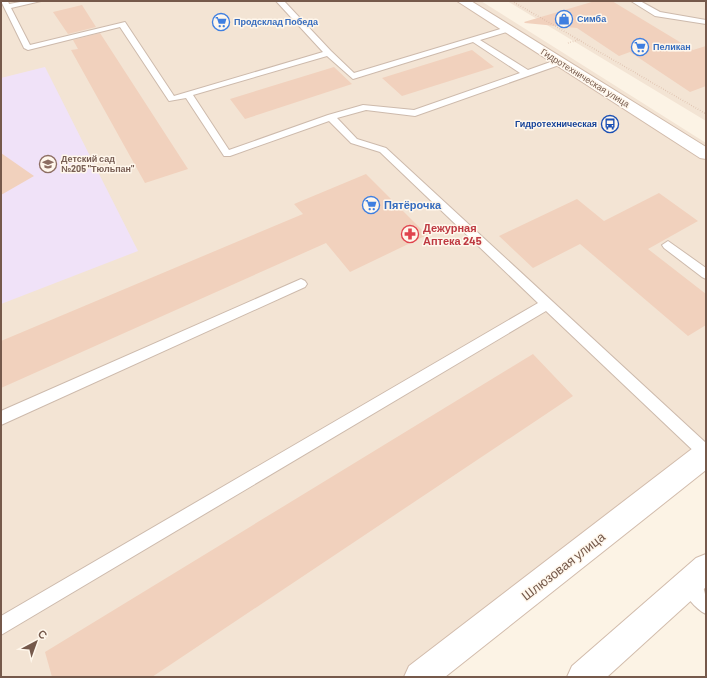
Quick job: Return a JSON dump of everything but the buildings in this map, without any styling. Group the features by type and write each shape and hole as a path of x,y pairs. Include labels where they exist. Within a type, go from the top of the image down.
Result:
{"main road":[{"name":"Гидротехническая улица","path":"463,1 706,154"},
{"name":"Шлюзовая улица","path":"420,677 706,454"},
{"path":"583,677 700,586"}],"lane":[{"path":"37,1 5,4 28,48 122,24 172,99 328,53"},
{"path":"280,1 328,53 353,76 507,29"},
{"path":"635,1 658,14 706,22"},
{"path":"474,39 526,73"},
{"path":"188,94 227,154 331,117 366,107 416,113 559,62"},
{"path":"331,117 354,141 383,150 706,454"},
{"path":"668,245 706,274"},
{"path":"1,418 301,284"},
{"path":"1,626 547,304"}],"path":[{"path":"512,1 706,114"}],"shaded area":[{"path":"1,1 481,1 706,143 706,444 403,677 1,677"},
{"path":"507,1 706,1 706,121"},
{"name":"Детский сад №205 \"Тюльпан\"","path":"45,67 138,251 1,304 1,78"}],"place":[{"name":"Симба","path":"564,19"},
{"name":"Продсклад Победа","path":"221,22"},
{"name":"Пеликан","path":"640,47"},
{"name":"Гидротехническая","path":"610,124"},
{"name":"Детский сад №205 \"Тюльпан\"","path":"48,164"},
{"name":"Пятёрочка","path":"371,205"},
{"name":"Дежурная Аптека 245","path":"410,234"}]}
